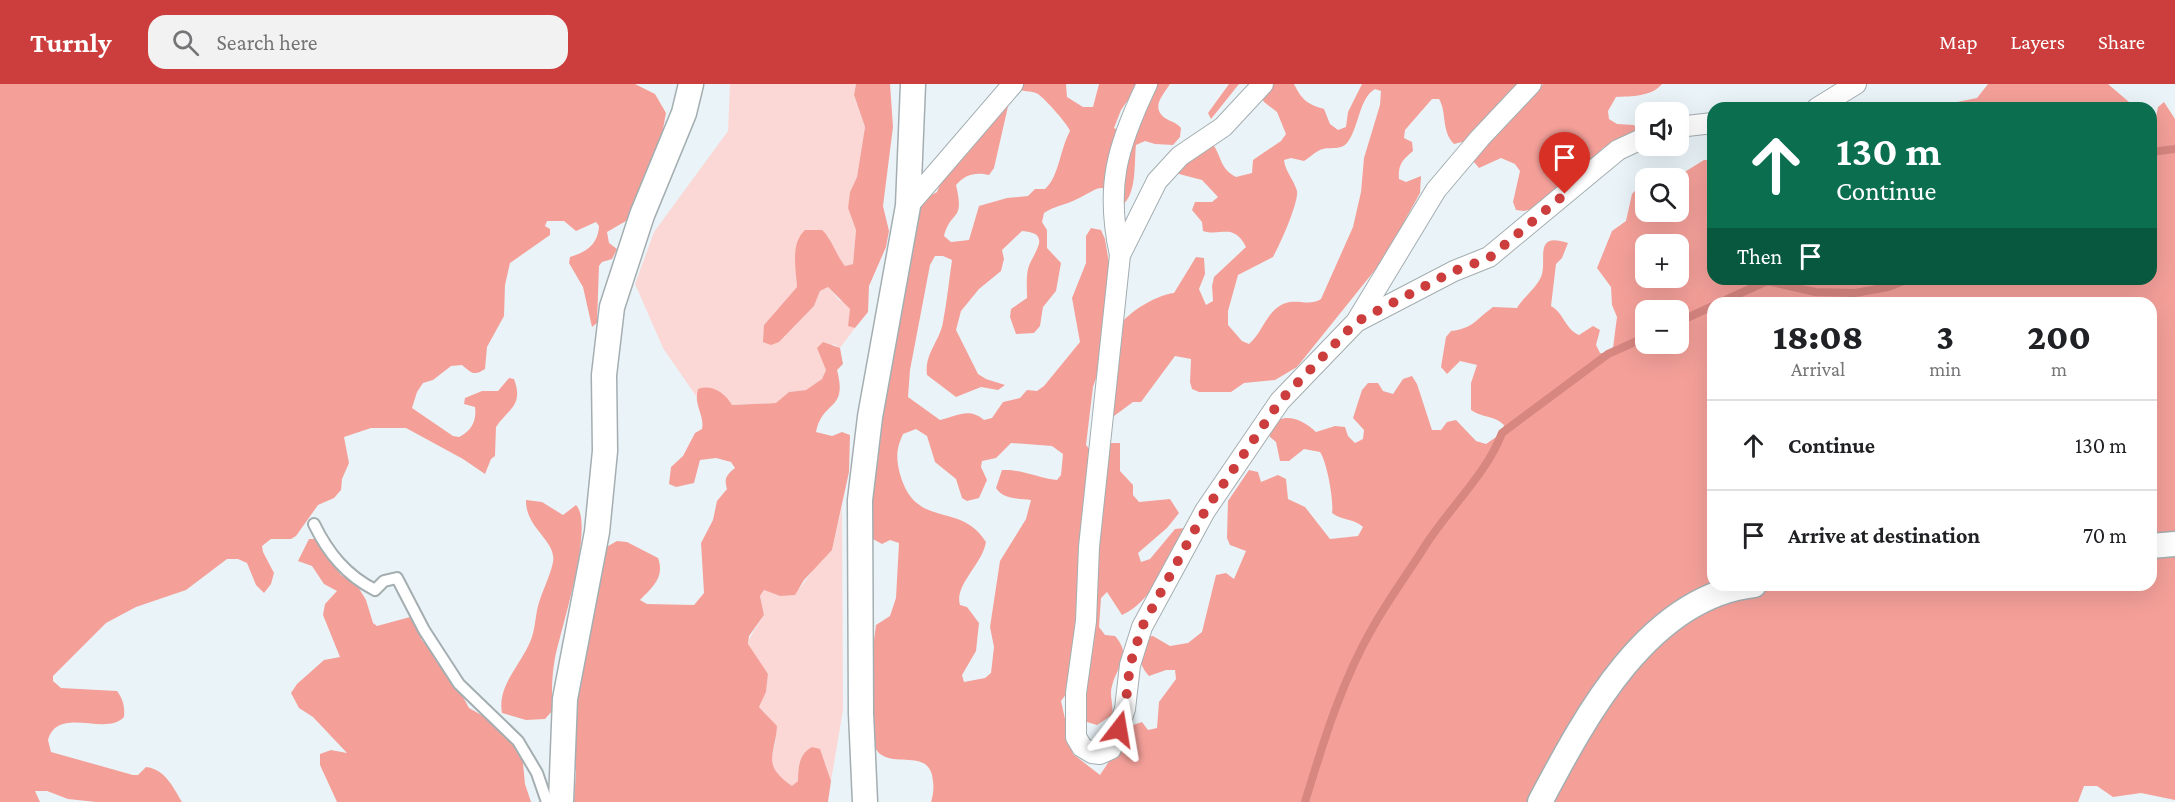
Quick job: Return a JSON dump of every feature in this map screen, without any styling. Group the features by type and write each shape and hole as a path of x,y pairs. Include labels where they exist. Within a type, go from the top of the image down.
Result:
{"street":[{"path":"561,802 565,699 597,532 605,451 604,375 612,307 642,215 684,113 691,84"},
{"path":"865,802 861,713 860,500 870,417 908,206 914,84"},
{"path":"908,206 1013,84"},
{"path":"1147,84 1130,119 1113,180 1112,212 1120,255 1089,547 1086,621 1076,693 1076,737 1082,747 1092,753 1100,754 1111,749 1125,709 1130,665 1142,627 1205,511 1280,401 1356,322 1436,190 1480,138 1531,84"},
{"path":"1120,255 1157,181 1180,156 1223,127 1263,84"},
{"path":"1827,102 1856,84"},
{"path":"1689,126 1707,124"},
{"path":"1356,322 1454,271 1489,258 1618,150 1635,142"},
{"path":"2157,546 2175,544"},
{"path":"1540,802 1574,740 1622,668 1664,624 1691,604 1734,591"}],"lane":[{"path":"314,524 340,565 358,581 375,590 384,581 397,578 424,630 459,684 518,741 537,773 547,802"}],"shaded area":[{"path":"0,84 635,84 655,94 666,113 661,140 648,166 629,216 626,221 607,232 609,243 617,249 612,259 602,262 599,266 597,323 592,327 583,287 569,263 570,257 581,253 594,243 599,226 596,222 576,231 564,221 547,221 545,226 550,229 550,235 510,263 505,285 504,316 487,347 485,369 475,373 462,365 451,366 433,380 423,383 417,392 412,408 453,436 459,437 470,429 475,417 475,407 464,404 465,398 482,391 498,391 509,378 514,379 517,388 516,401 496,427 495,456 491,459 485,474 463,459 406,428 371,428 344,437 349,463 342,479 341,490 334,498 318,505 296,536 291,539 271,539 262,546 274,573 271,584 264,593 256,585 247,563 238,559 227,559 186,590 136,607 106,623 53,676 53,681 61,688 117,691 123,703 124,717 106,724 62,724 53,730 48,740 51,752 133,775 138,775 146,767 153,768 168,780 182,802 96,802 68,799 47,791 35,791 40,802 0,802"},
{"path":"730,84 856,84 854,96 865,127 857,177 850,192 848,208 856,230 853,264 845,266 834,252 828,236 795,252 797,287 764,325 779,342 814,306 820,291 828,287 851,309 848,325 855,328 840,348 833,344 825,362 826,370 822,379 806,390 789,392 777,403 732,405 698,389 696,396 663,348 635,284 654,232 728,131"},
{"path":"856,84 890,84 893,127 883,206 889,231 886,247 869,286 868,312 855,328 848,326 850,309 828,287 820,291 814,306 779,342 771,345 763,342 764,325 797,287 796,249 797,242 805,230 822,230 845,266 853,264 856,230 848,208 850,192 857,177 865,127 854,95"},
{"path":"1012,84 1066,84 1067,97 1083,107 1093,107 1099,84 1139,84 1121,110 1114,128 1122,132 1152,84 1170,84 1158,105 1165,118 1181,128 1180,137 1173,145 1145,141 1136,145 1132,187 1130,195 1121,206 1109,192 1100,188 1044,213 1042,222 1047,230 1047,248 1061,263 1056,291 1043,307 1040,326 1034,333 1016,334 1010,317 1011,309 1027,298 1028,269 1039,240 1032,233 1022,231 1002,250 1004,259 1001,271 979,289 961,311 956,330 978,374 1005,385 998,390 981,387 956,397 927,375 930,354 943,322 952,260 943,256 935,256 930,265 910,370 908,397 940,420 968,413 984,420 992,418 1003,402 1020,398 1027,390 1037,391 1044,386 1080,342 1072,298 1086,263 1086,236 1091,228 1101,230 1105,239 1110,269 1104,355 1093,387 1086,445 1092,452 1109,443 1120,443 1120,471 1133,485 1133,495 1139,502 1170,499 1179,513 1167,528 1138,553 1141,562 1150,559 1175,529 1185,528 1160,577 1143,600 1122,615 1107,592 1101,598 1099,627 1105,635 1115,636 1123,650 1122,661 1111,689 1112,715 1097,725 1087,722 1085,687 1072,686 1061,701 1073,754 1100,775 1133,725 1142,722 1148,730 1157,728 1159,702 1176,679 1175,670 1166,670 1149,676 1145,671 1140,657 1144,637 1153,636 1170,646 1188,643 1202,632 1216,575 1226,573 1234,579 1246,551 1230,545 1227,538 1228,501 1249,470 1258,472 1261,482 1278,475 1286,479 1288,499 1305,507 1330,539 1358,536 1363,527 1332,513 1329,482 1320,452 1304,449 1289,461 1280,461 1276,442 1270,437 1267,428 1279,419 1286,418 1298,420 1316,432 1335,426 1345,427 1348,436 1355,443 1363,439 1364,430 1353,418 1362,390 1368,383 1378,383 1383,391 1393,394 1403,379 1412,376 1417,384 1432,430 1441,430 1447,422 1456,420 1476,441 1486,444 1502,433 1504,425 1471,410 1471,383 1477,365 1460,361 1447,374 1441,367 1446,337 1451,331 1470,326 1493,307 1517,308 1541,277 1545,244 1557,240 1568,243 1562,258 1556,264 1551,306 1579,335 1593,326 1600,330 1596,345 1600,353 1608,354 1613,348 1617,317 1612,305 1611,287 1597,268 1612,231 1626,221 1632,194 1635,191 1635,222 1689,222 1689,169 1704,160 1707,160 1707,285 2157,285 2157,112 2158,107 2164,102 2175,119 2175,800 2141,793 2113,797 2097,786 2084,786 2078,802 931,802 933,785 929,768 917,761 894,759 880,754 874,745 871,730 869,692 876,625 890,616 896,598 899,543 890,540 882,544 871,538 872,485 878,462 883,376 917,213 928,197 937,192 948,164 1009,102 994,168 989,175 971,175 963,178 956,185 958,211 944,236 951,242 969,240 979,206 1007,198 1028,196 1035,189 1045,189 1050,184 1070,131 1046,101 1038,94 1020,90","holes":["916,429 927,436 935,462 956,479 962,498 967,501 979,498 987,480 981,467 982,461 996,458 1011,443 1052,446 1063,454 1061,475 1057,480 1002,470 996,488 999,492 1012,498 1031,500 1026,519 1000,561 990,627 994,647 991,673 985,678 964,682 962,675 976,651 979,623 967,607 960,605 959,597 986,542 975,529 964,522 927,509 917,503 907,492 900,474 897,459 903,434"]},
{"path":"1229,84 1239,84 1211,119 1208,113"},
{"path":"1271,84 1294,84 1306,101 1324,109 1330,124 1338,130 1346,127 1348,112 1362,84 1519,84 1506,97 1533,95 1543,84 1662,84 1647,94 1616,97 1608,111 1609,119 1617,124 1634,125 1635,134 1603,148 1589,169 1562,183 1547,203 1524,211 1516,210 1513,202 1520,171 1515,164 1501,158 1479,168 1474,162 1474,146 1470,140 1454,144 1447,133 1439,99 1432,99 1405,130 1404,138 1412,142 1413,151 1403,160 1399,170 1399,179 1406,182 1421,176 1420,193 1383,260 1297,367 1275,380 1244,383 1231,392 1199,392 1192,389 1190,382 1191,359 1175,356 1141,402 1133,402 1114,416 1111,399 1111,361 1114,339 1120,325 1141,306 1158,297 1174,293 1196,257 1204,258 1205,274 1199,289 1206,305 1213,301 1214,277 1246,247 1241,239 1231,233 1203,231 1202,222 1192,210 1195,202 1212,202 1218,197 1202,180 1179,174 1177,166 1212,143 1226,170 1230,173 1236,177 1252,173 1253,160 1281,141 1286,134 1277,112 1264,102 1260,95","holes":["1375,89 1381,91 1380,105 1364,158 1361,192 1353,227 1321,299 1312,302 1283,304 1272,312 1249,344 1242,341 1228,325 1228,311 1238,275 1273,257 1297,197 1297,191 1284,160 1291,158 1304,161 1320,150 1344,145 1351,137 1362,106"]},
{"path":"1988,84 2108,84 2129,102 1957,102 1977,98"},
{"path":"823,342 840,348 843,364 837,370 840,383 837,399 824,414 816,432 832,436 842,432 850,435 849,472 832,550 804,580 795,595 780,596 764,590 760,596 764,615 749,636 748,644 768,674 766,692 759,707 777,726 772,759 776,772 792,786 798,781 799,766 804,753 812,747 820,749 831,781 828,802 574,802 576,772 571,748 570,699 604,564 603,549 617,541 627,542 658,558 659,576 640,600 647,604 694,605 704,593 701,543 713,520 717,501 727,489 726,477 735,468 731,462 716,458 700,460 694,483 676,487 669,484 671,467 683,456 695,433 702,429 697,400 698,389 708,388 718,391 732,405 776,403 789,392 806,390 822,379 826,370 817,348"},
{"path":"526,500 542,502 563,515 576,505 581,516 582,533 575,578 555,658 552,684 553,710 545,719 526,720 502,713 501,703 510,676 532,638 538,606 553,562 553,554 530,519"},
{"path":"842,507 843,710 831,781 820,750 812,747 802,757 798,781 792,787 778,776 772,767 771,761 776,738 774,728 770,719 759,707 766,692 768,674 753,656 748,645 764,615 760,596 764,590 780,596 800,588 819,562 832,550"},
{"path":"309,539 315,539 341,575 357,585 366,600 373,623 377,626 410,617 416,618 421,627 421,639 449,671 469,708 499,725 504,735 522,753 525,784 531,802 337,802 320,765 320,754 331,750 347,753 313,717 299,708 291,693 297,684 324,660 340,657 323,615 325,604 337,591 324,584 312,566 298,561"}],"waterway":[{"path":"2157,151 2175,149"},
{"path":"1732,297 1758,285"},
{"path":"1784,285 1815,292 1855,293 1893,285"},
{"path":"1689,317 1707,309"},
{"path":"1305,802 1334,712 1362,647 1385,606 1425,546 1487,463 1502,433 1608,354 1635,342"}],"route":[{"path":"1119,729 1125,709 1130,665 1142,627 1205,511 1280,401 1356,322 1400,297 1454,271 1489,258 1565,194"}]}
